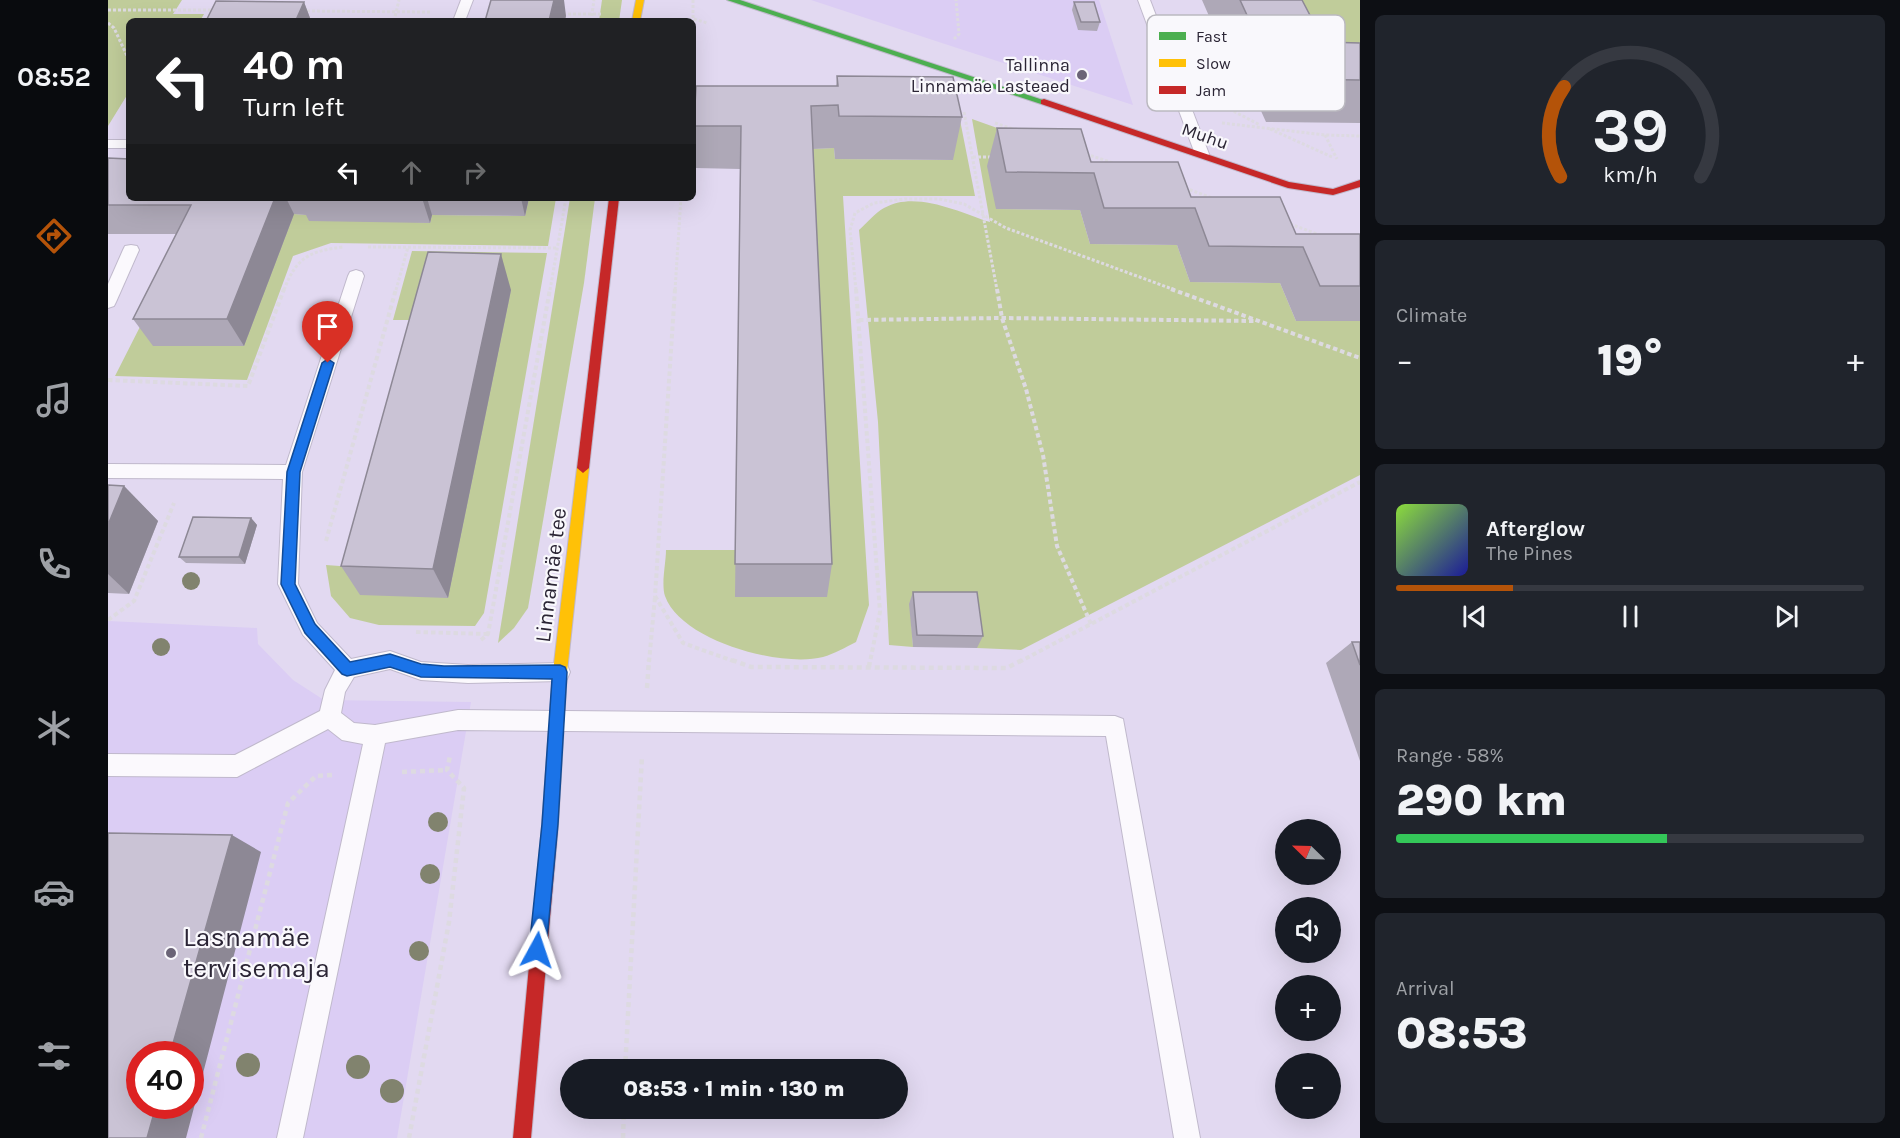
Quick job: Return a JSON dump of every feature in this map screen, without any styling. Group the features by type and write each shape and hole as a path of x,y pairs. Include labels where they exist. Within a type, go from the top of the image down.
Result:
{"street":[{"path":"637,18 640,0"},
{"name":"Muhu","path":"731,0 1185,148 1288,185 1333,192 1360,183"},
{"name":"Linnamäe tee","path":"522,1138 539,927 550,824 560,672 614,201"}],"lane":[{"path":"460,18 467,0"},
{"path":"1144,0 1150,15"},
{"path":"1186,111 1202,154"},
{"path":"111,144 126,144"},
{"path":"108,302 131,250"},
{"path":"347,669 310,629 288,584 293,472 356,276"},
{"path":"108,471 293,472"},
{"path":"108,765 237,766 329,717 335,690 347,669 390,660 421,670 468,674 560,672"},
{"path":"329,717 350,733 375,735 458,720 1114,726 1187,1138"},
{"path":"290,1138 369,774 375,735"}],"path":[{"path":"395,18 399,0"},
{"path":"591,18 594,0"},
{"path":"693,0 694,18"},
{"path":"948,45 959,34 956,0"},
{"path":"108,10 215,10"},
{"path":"696,20 717,26"},
{"path":"108,23 114,28 126,54"},
{"path":"953,108 975,116"},
{"path":"1233,111 1264,127 1340,159"},
{"path":"964,112 1002,318 1026,389 1043,454 1057,546 1091,624"},
{"path":"1088,116 1109,170"},
{"path":"1221,118 1229,130"},
{"path":"985,119 1026,133"},
{"path":"1193,131 1224,123 1325,135 1360,136"},
{"path":"1325,135 1340,159"},
{"path":"1185,148 1195,184 1206,203"},
{"path":"1084,154 1117,165"},
{"path":"973,157 1003,157"},
{"path":"1328,161 1340,159"},
{"path":"1288,185 1292,214 1303,229 1306,238"},
{"path":"1181,187 1214,198"},
{"path":"1190,195 1202,194"},
{"path":"869,667 880,612 859,320 850,230 855,213 874,203 905,199 939,200 964,204 1006,228 1360,358"},
{"path":"468,674 473,647 488,634 565,201"},
{"path":"626,1059 644,722 655,596 681,201"},
{"path":"1280,221 1322,236"},
{"path":"1292,229 1303,229"},
{"path":"324,550 408,247"},
{"path":"859,320 1002,318 1260,321"},
{"path":"108,620 134,600 188,472"},
{"path":"655,596 683,644 751,667 1007,668 1360,482"},
{"path":"406,631 488,634"},
{"path":"447,770 458,720"},
{"path":"201,1138 288,802 316,776 447,770 464,788 449,922 409,1138"},
{"path":"623,1138 624,1119"}],"shaded area":[{"name":"Tallinna Linnamäe Lasteaed","path":"811,0 1099,0 1133,105 948,45"},
{"path":"108,621 257,628 258,644 293,680 324,700 471,702 397,1138 108,1138"}],"green space":[{"path":"108,0 182,0 173,14 204,14 202,18 126,18 126,97 108,126"},
{"path":"602,0 622,0 619,18 599,18"},
{"path":"1296,0 1360,0 1360,71 1345,71 1345,15 1304,15"},
{"path":"959,115 975,196 843,196 869,605 856,642 827,656 805,659 759,654 734,648 711,638 691,626 675,612 665,596 666,550 736,550 808,149 834,148 835,159 952,160"},
{"path":"972,119 1014,134 996,209 1080,210 1090,244 1177,245 1190,282 1280,283 1296,321 1360,321 1360,475 1021,650 977,648 971,605 910,604 913,647 889,645 878,422 859,230 884,208 909,201 937,204 990,222"},
{"path":"528,201 556,201 548,246 331,243 293,256 247,380 115,376 148,311 294,214 430,223 432,215 525,216"},
{"path":"570,201 595,201 584,283 528,608 514,628 498,643"},
{"path":"412,251 547,253 484,613 475,626 379,625 350,618 331,596 326,565 367,568 432,320 393,320"}],"building":[{"path":"491,0 554,0 550,18 486,18"},
{"path":"1240,0 1302,0 1310,15 1247,15"},
{"path":"216,1 304,2 297,18 208,18"},
{"path":"1074,2 1094,2 1100,22 1081,22"},
{"path":"1345,43 1360,43 1360,80 1345,80"},
{"path":"837,76 953,77 962,117 839,116 838,105 811,106 832,564 735,564 741,126 696,126 696,86 838,86"},
{"path":"997,128 1081,129 1091,162 1178,162 1191,197 1280,197 1296,234 1360,234 1360,286 1320,286 1303,247 1209,246 1195,208 1104,208 1094,173 1006,172"},
{"path":"108,158 126,159 126,201 274,201 227,319 133,319 191,205 108,205"},
{"path":"428,252 501,254 433,569 341,566"},
{"path":"108,485 124,486 108,525"},
{"path":"193,517 251,518 239,557 179,557"},
{"path":"913,592 977,592 983,636 917,635"},
{"path":"1352,642 1360,642 1360,665"},
{"name":"Lasnamäe tervisemaja","path":"108,833 232,835 174,1041 126,1041 126,1119 152,1119 147,1138 108,1138"}],"traffic: fast":[{"path":"731,0 1044,102"}],"traffic: slow":[{"path":"637,18 640,0"},
{"path":"550,826 560,672 583,468"}],"traffic: jam":[{"path":"1044,102 1288,185 1333,192 1360,183"},
{"path":"583,468 614,201"},
{"path":"522,1138 550,826"}],"place":[{"name":"Tallinna Linnamäe Lasteaed","path":"1082,75"},
{"name":"Lasnamäe tervisemaja","path":"171,953"}],"route":[{"path":"328,363 293,472 288,584 310,629 347,669 390,660 421,670 468,674 560,672 550,824 537,950"}]}
